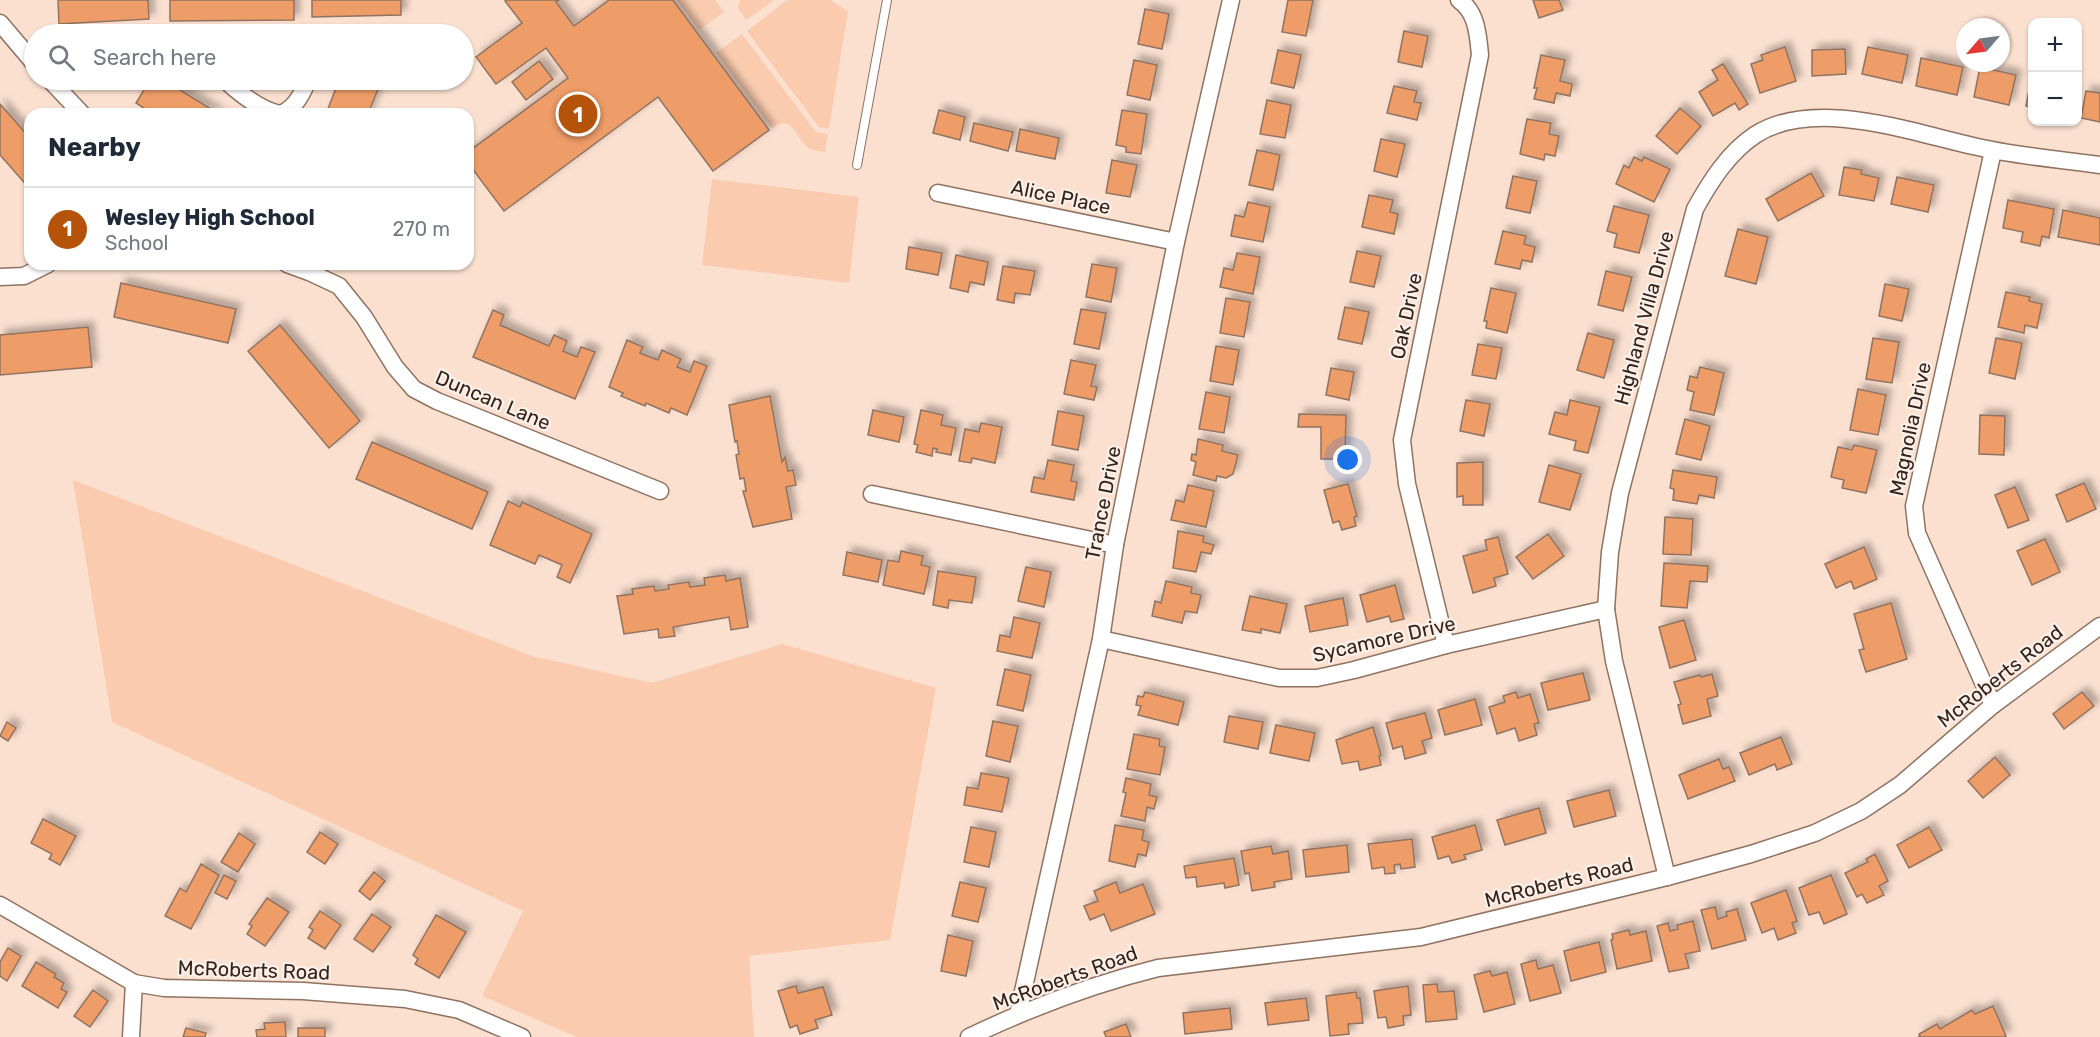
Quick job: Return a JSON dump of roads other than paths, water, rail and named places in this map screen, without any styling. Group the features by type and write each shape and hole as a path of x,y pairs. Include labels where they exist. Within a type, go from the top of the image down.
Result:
{"street":[{"name":"Trance Drive","path":"1018,1014 1101,639 1115,545 1176,242 1231,0"},
{"name":"Oak Drive","path":"1446,645 1407,484 1402,440 1480,55 1477,27 1467,5 1459,0"},
{"path":"0,23 24,48"},
{"path":"59,90 76,108"},
{"path":"237,90 266,108"},
{"path":"291,108 302,90"},
{"name":"Highland Villa Drive","path":"1667,877 1614,662 1606,609 1610,552 1620,493 1695,210 1707,188 1725,163 1755,135 1785,122 1821,117 1853,119 1993,151 2100,165"},
{"name":"Magnolia Drive","path":"1993,151 1914,506 1917,533 1993,705"},
{"name":"Alice Place","path":"938,193 1176,242"},
{"path":"0,277 24,276 36,270"},
{"name":"Duncan Lane","path":"304,270 339,286 364,317 395,367 414,389 437,401 660,491"},
{"path":"872,494 1115,545"},
{"name":"Sycamore Drive","path":"1101,639 1279,678 1317,678 1446,645 1606,609"},
{"name":"McRoberts Road","path":"969,1037 1018,1014 1119,978 1158,968 1421,937 1667,877 1751,854 1815,833 1860,811 1900,785 1993,705 2100,626"},
{"name":"McRoberts Road","path":"0,905 134,983 165,988 303,991 405,999 459,1010 522,1037"},
{"path":"131,1037 134,983"}],"lane":[{"path":"857,165 887,0"}],"place":[{"name":"Wesley High School","path":"578,114"}]}
